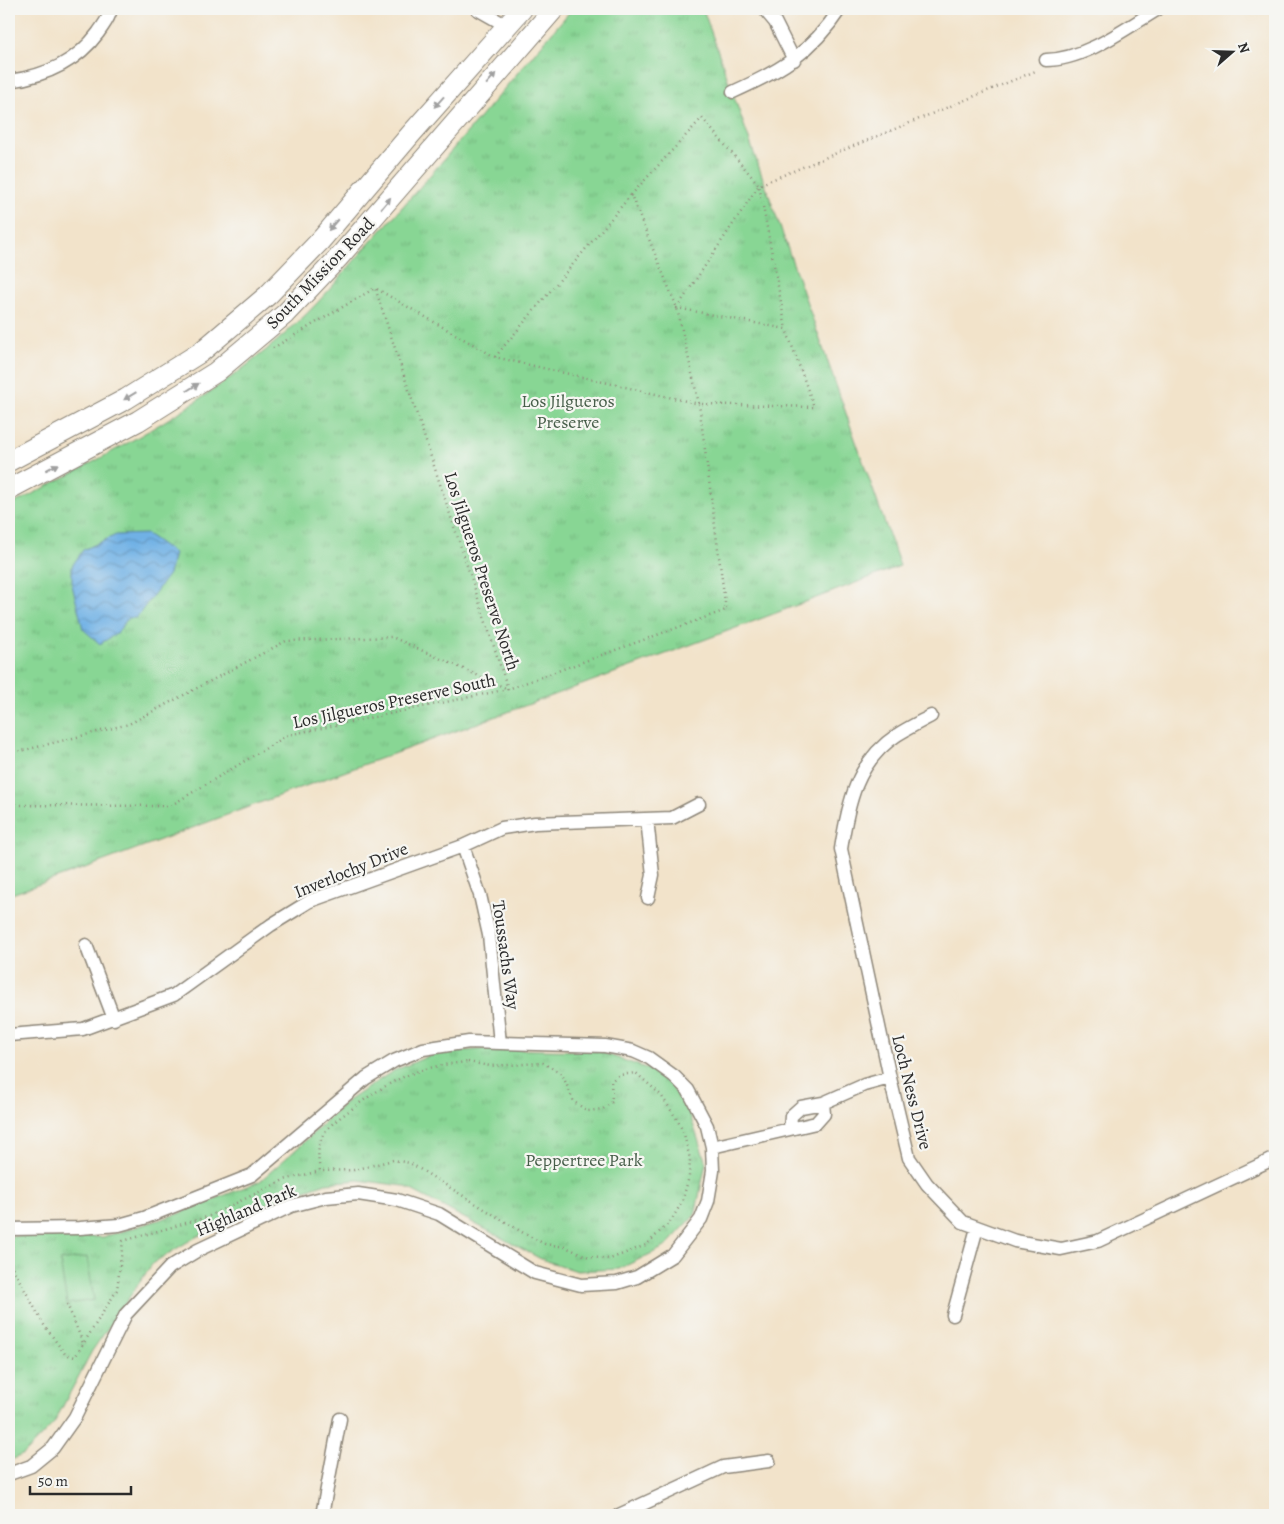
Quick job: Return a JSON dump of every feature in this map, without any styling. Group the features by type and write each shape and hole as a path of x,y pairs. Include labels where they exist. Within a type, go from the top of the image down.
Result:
{"main road":[{"name":"South Mission Road","path":"9,461 126,399 201,352 268,295 320,241 522,9"},
{"name":"South Mission Road","path":"9,489 138,421 216,372 285,314 338,258 554,9"}],"street":[{"path":"9,81 42,74 66,64 87,48 109,18 110,9"},
{"path":"477,9 506,26"},
{"path":"764,9 775,22 794,60"},
{"path":"733,92 774,73 794,60 825,31 840,9"},
{"path":"1046,60 1063,60 1094,47 1158,9"},
{"name":"Loch Ness Drive","path":"931,716 896,735 872,758 856,784 847,815 841,849 909,1158 927,1184 963,1222 1015,1241 1061,1249 1098,1241 1275,1158"},
{"name":"Inverlochy Drive","path":"9,1034 83,1029 174,995 271,925 310,901 463,846 502,828 535,823 672,818 699,804"},
{"path":"647,819 652,875 648,898"},
{"name":"Toussachs Way","path":"463,846 480,895 489,935 500,1043"},
{"path":"86,945 114,1019"},
{"name":"Highland Park","path":"9,1229 80,1228 119,1224 144,1218 252,1175 366,1078 394,1061 423,1049 469,1042 605,1046 633,1051 648,1058 674,1076 688,1090 707,1126 712,1147 713,1171 710,1191 701,1219 673,1255 637,1277 617,1283 581,1285 535,1273 439,1214 397,1200 358,1194 326,1197 290,1206 214,1242 170,1267 126,1314 74,1418 54,1448 31,1466 9,1474"},
{"path":"790,1128 791,1116 801,1107 823,1104 864,1084 890,1078"},
{"path":"712,1147 816,1123 824,1114 823,1104"},
{"path":"953,1315 977,1228"},
{"path":"322,1515 340,1419"},
{"path":"620,1515 723,1467 769,1461"}],"path":[{"path":"495,357 631,195 702,118 759,186 786,329 677,308 759,186 1063,60"},
{"name":"Los Jilgueros Preserve North","path":"631,195 677,308 699,404 726,610 508,690 375,288 495,357 699,404 814,408 786,329"},
{"name":"Los Jilgueros Preserve South","path":"9,754 129,724 286,641 392,637 508,690"},
{"name":"Los Jilgueros Preserve South","path":"9,805 170,806 288,735 508,690"},
{"path":"9,1264 12,1265 44,1325 65,1354 75,1356 116,1290 123,1241 207,1217 284,1180 320,1171 354,1170 393,1160 410,1163 525,1234 545,1244 565,1247 589,1257 610,1259 646,1245 671,1221 682,1202 689,1177 690,1159 684,1134 674,1114 662,1095 636,1073 619,1075 612,1081 612,1102 603,1109 588,1111 574,1102 562,1074 543,1063 490,1066 468,1062 441,1064 399,1077 341,1116 322,1136 317,1156 320,1171"},
{"path":"67,1304 83,1342"}],"green space":[{"name":"Los Jilgueros Preserve","path":"572,9 703,9 900,566 9,895 9,506 123,446 160,424 232,377 298,322 419,188"},
{"name":"Peppertree Park","path":"487,1049 598,1051 665,1075 689,1112 706,1163 695,1215 665,1247 619,1269 577,1271 541,1259 404,1186 358,1180 326,1183 268,1203 194,1238 153,1263 92,1351 54,1423 24,1454 9,1461 9,1236 103,1237 175,1215 260,1181 301,1145 344,1103 393,1071 436,1053"},
{"path":"87,1257 94,1300 67,1304 60,1261"}],"water":[{"path":"147,534 174,553 169,574 136,618 128,618 117,633 100,644 83,629 72,585 72,566 83,550 116,535"}]}
